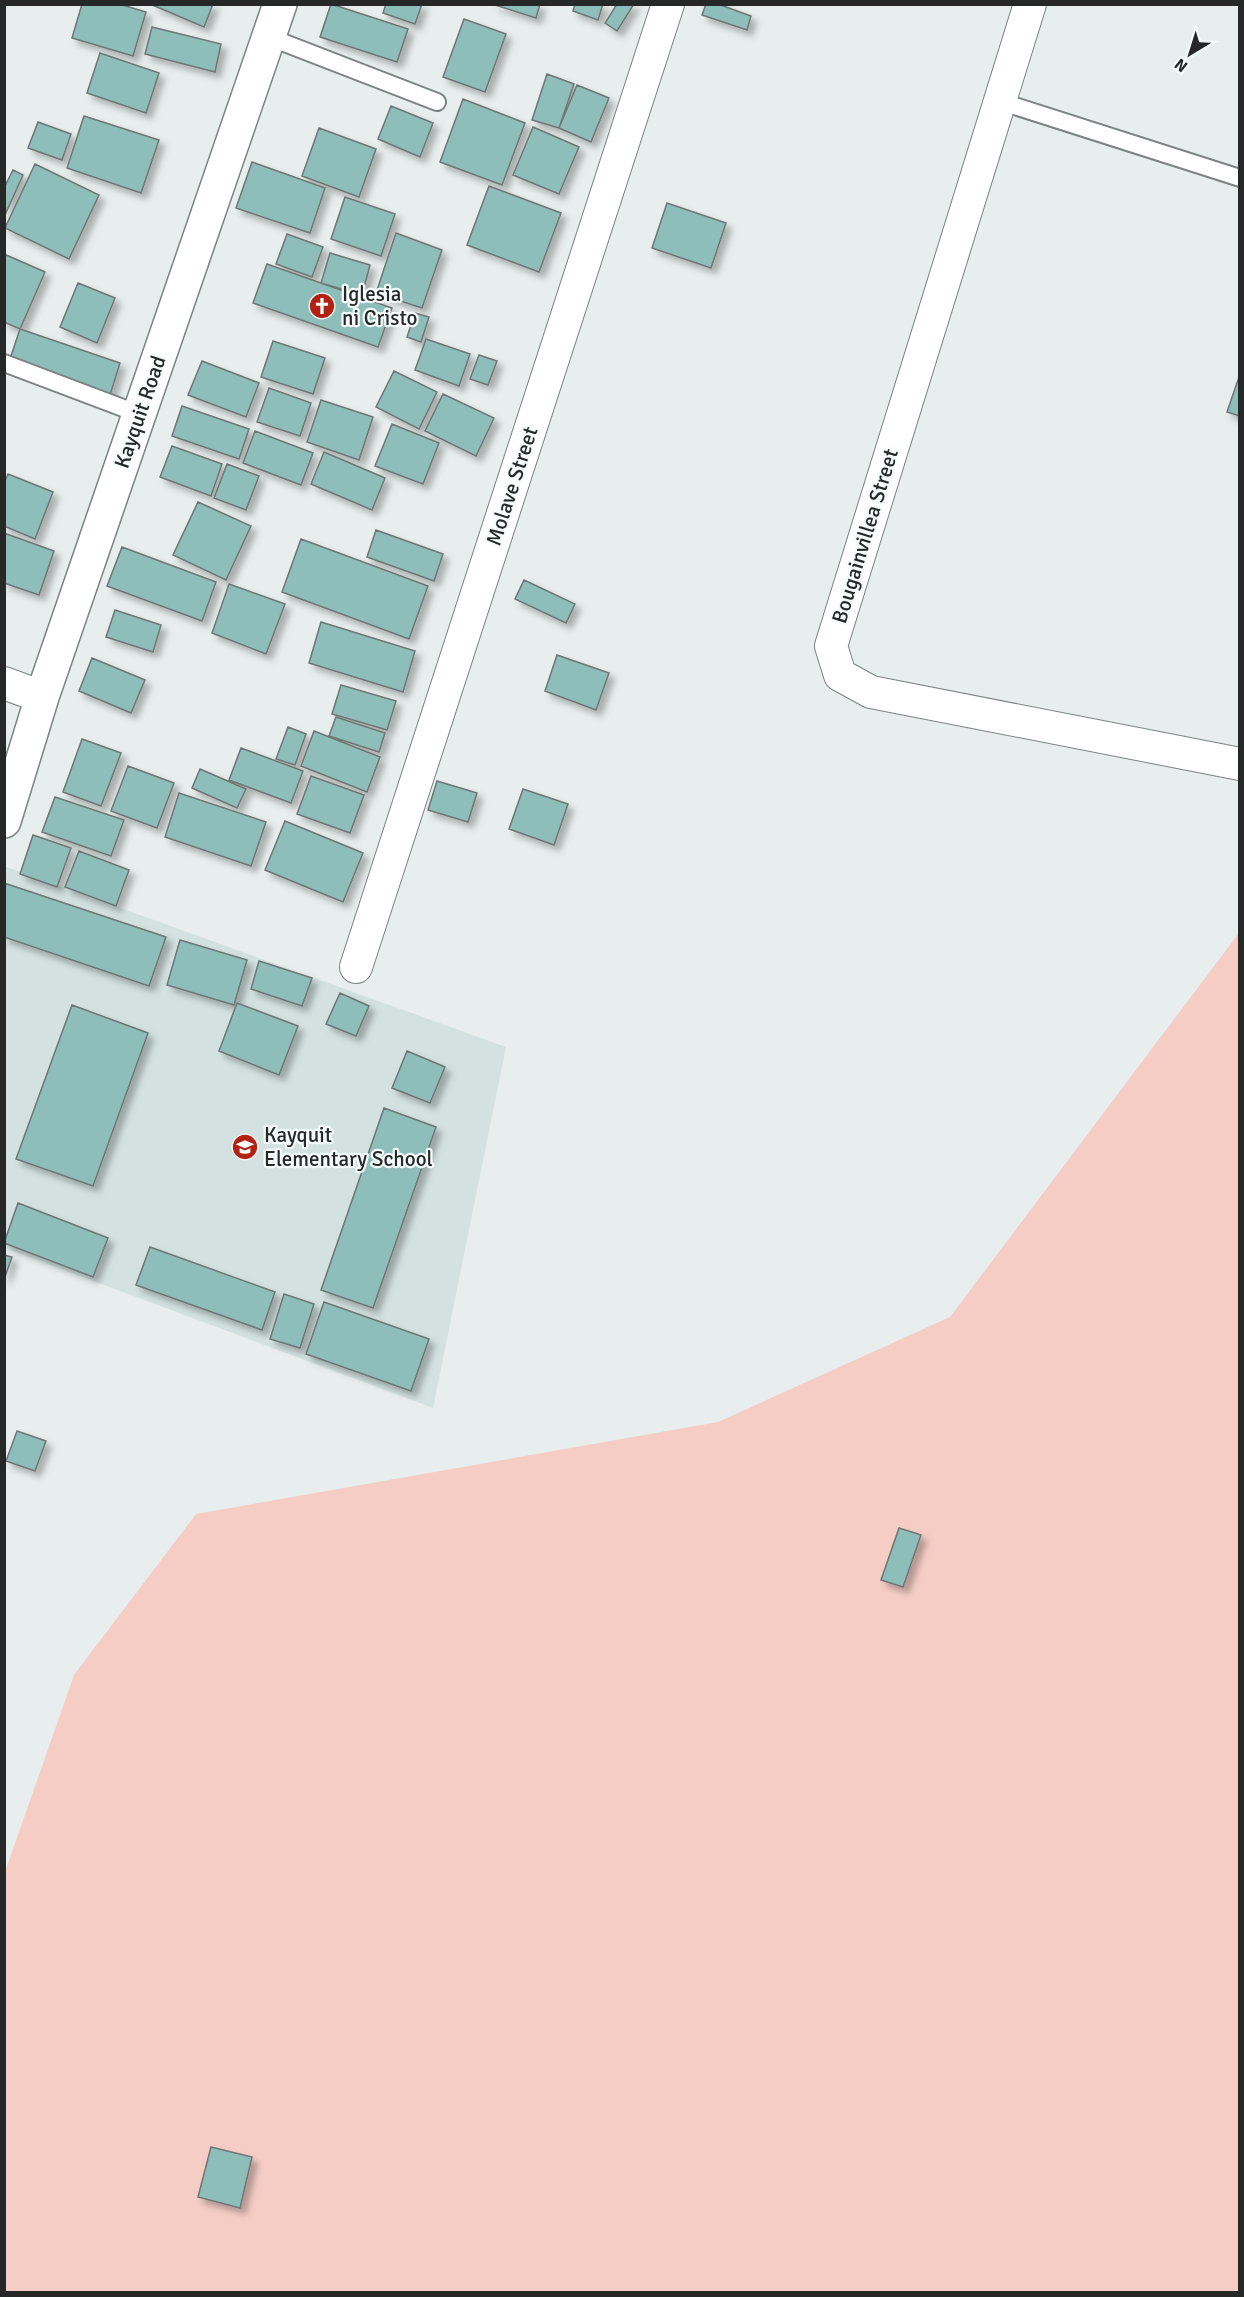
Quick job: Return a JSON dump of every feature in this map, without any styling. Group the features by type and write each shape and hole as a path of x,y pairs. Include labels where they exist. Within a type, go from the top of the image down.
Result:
{"street":[{"name":"Kayquit Road","path":"4,821 42,697 280,4"},
{"name":"Molave Street","path":"356,967 668,4"},
{"name":"Bougainvillea Street","path":"1030,4 831,646 840,675 871,692 1239,764"},
{"path":"4,684 42,697"}],"lane":[{"path":"269,37 437,102"},
{"path":"999,101 1239,178"},
{"path":"4,363 139,414"}],"shaded area":[{"name":"Kayquit Elementary School","path":"4,866 506,1047 433,1408 5,1248"},
{"path":"1239,933 1239,2292 5,2292 5,1872 74,1675 196,1514 718,1422 950,1317"}],"building":[{"path":"82,4 119,4 146,12 133,56 72,38"},
{"path":"150,4 213,4 204,27"},
{"path":"331,4 408,29 397,62 320,37"},
{"path":"386,4 422,4 415,24 383,13"},
{"path":"492,4 540,4 536,18"},
{"path":"575,4 603,4 598,20 573,11"},
{"path":"617,4 634,4 617,31 605,23"},
{"path":"706,4 718,4 751,16 747,30 702,15"},
{"path":"464,19 506,34 485,92 443,77"},
{"path":"152,27 221,44 215,72 145,54"},
{"path":"100,53 159,73 146,113 87,93"},
{"path":"547,74 574,84 559,128 532,120"},
{"path":"577,85 609,98 591,142 559,128"},
{"path":"463,99 525,123 502,185 440,162"},
{"path":"391,106 433,123 420,157 378,139"},
{"path":"84,116 159,140 141,193 67,168"},
{"path":"38,122 71,134 62,160 28,148"},
{"path":"533,127 579,147 559,194 513,175"},
{"path":"319,128 376,149 359,197 302,176"},
{"path":"252,162 325,188 310,233 236,208"},
{"path":"35,164 99,195 69,259 5,228"},
{"path":"13,170 23,175 5,215 4,188"},
{"path":"489,186 561,213 539,272 467,245"},
{"path":"345,197 395,214 381,256 331,239"},
{"path":"667,203 726,223 711,268 652,248"},
{"path":"396,233 442,250 422,308 376,293"},
{"path":"287,234 323,247 312,277 276,264"},
{"path":"330,253 370,265 362,295 321,283"},
{"path":"4,254 45,272 20,329 4,322"},
{"name":"Iglesia ni Cristo","path":"267,264 392,308 378,347 253,303"},
{"path":"78,283 115,298 97,343 60,327"},
{"path":"415,313 429,317 421,342 407,337"},
{"path":"20,329 120,363 110,395 9,362"},
{"path":"426,339 470,354 459,386 415,370"},
{"path":"273,341 325,358 313,394 261,377"},
{"path":"479,355 497,361 488,385 470,379"},
{"path":"202,361 259,383 246,417 188,395"},
{"path":"394,371 437,392 419,429 376,407"},
{"path":"1240,374 1240,416 1227,412"},
{"path":"269,388 311,403 300,436 257,422"},
{"path":"443,394 494,418 476,456 425,431"},
{"path":"321,400 373,417 359,460 307,442"},
{"path":"182,406 249,429 239,459 172,436"},
{"path":"392,424 439,443 423,484 375,466"},
{"path":"255,431 313,453 301,485 243,463"},
{"path":"172,446 222,464 211,496 160,477"},
{"path":"324,452 385,478 372,510 311,484"},
{"path":"227,464 259,476 246,510 214,498"},
{"path":"8,474 53,492 35,539 4,526 4,483"},
{"path":"198,502 251,526 226,580 173,555"},
{"path":"376,530 443,554 434,581 367,557"},
{"path":"4,533 54,551 39,595 4,583"},
{"path":"301,539 428,586 409,639 282,592"},
{"path":"122,547 216,582 202,621 107,586"},
{"path":"524,580 575,604 566,623 515,599"},
{"path":"229,584 285,604 266,654 212,633"},
{"path":"115,610 161,625 153,652 106,637"},
{"path":"321,622 415,651 403,692 309,663"},
{"path":"557,655 609,673 596,710 545,691"},
{"path":"92,658 145,680 131,713 79,691"},
{"path":"341,685 396,701 387,730 332,714"},
{"path":"336,717 385,733 379,752 329,736"},
{"path":"288,727 306,734 295,765 276,759"},
{"path":"314,731 380,757 367,792 301,766"},
{"path":"82,739 121,753 101,806 63,792"},
{"path":"241,748 303,771 291,803 229,780"},
{"path":"128,766 174,783 157,828 111,811"},
{"path":"200,769 246,789 237,808 192,788"},
{"path":"311,776 364,795 350,833 297,814"},
{"path":"437,781 477,793 468,822 428,810"},
{"path":"523,789 568,804 554,845 509,829"},
{"path":"179,793 266,822 251,866 165,837"},
{"path":"55,797 124,820 111,856 42,832"},
{"path":"285,821 363,853 343,902 265,870"},
{"path":"33,835 71,848 57,887 20,874"},
{"path":"79,851 129,870 116,906 65,887"},
{"path":"4,883 166,937 149,986 4,937"},
{"path":"180,940 247,960 234,1005 167,985"},
{"path":"259,961 312,978 302,1006 251,989"},
{"path":"340,993 369,1006 356,1036 326,1024"},
{"path":"237,1003 298,1026 279,1075 219,1051"},
{"path":"72,1005 148,1033 93,1186 16,1159"},
{"path":"407,1051 445,1067 430,1103 392,1088"},
{"path":"384,1108 436,1127 373,1308 321,1290"},
{"path":"18,1203 108,1238 93,1277 4,1243"},
{"path":"150,1247 275,1292 262,1330 136,1285"},
{"path":"4,1255 12,1257 4,1280"},
{"path":"284,1294 314,1304 300,1348 270,1339"},
{"path":"324,1302 429,1339 411,1391 306,1354"},
{"path":"17,1431 46,1441 35,1471 6,1461"},
{"path":"899,1528 921,1535 903,1587 881,1580"},
{"path":"211,2147 252,2157 240,2208 198,2197"}],"place":[{"name":"Iglesia ni Cristo","path":"322,306"},
{"name":"Kayquit Elementary School","path":"245,1147"}]}
